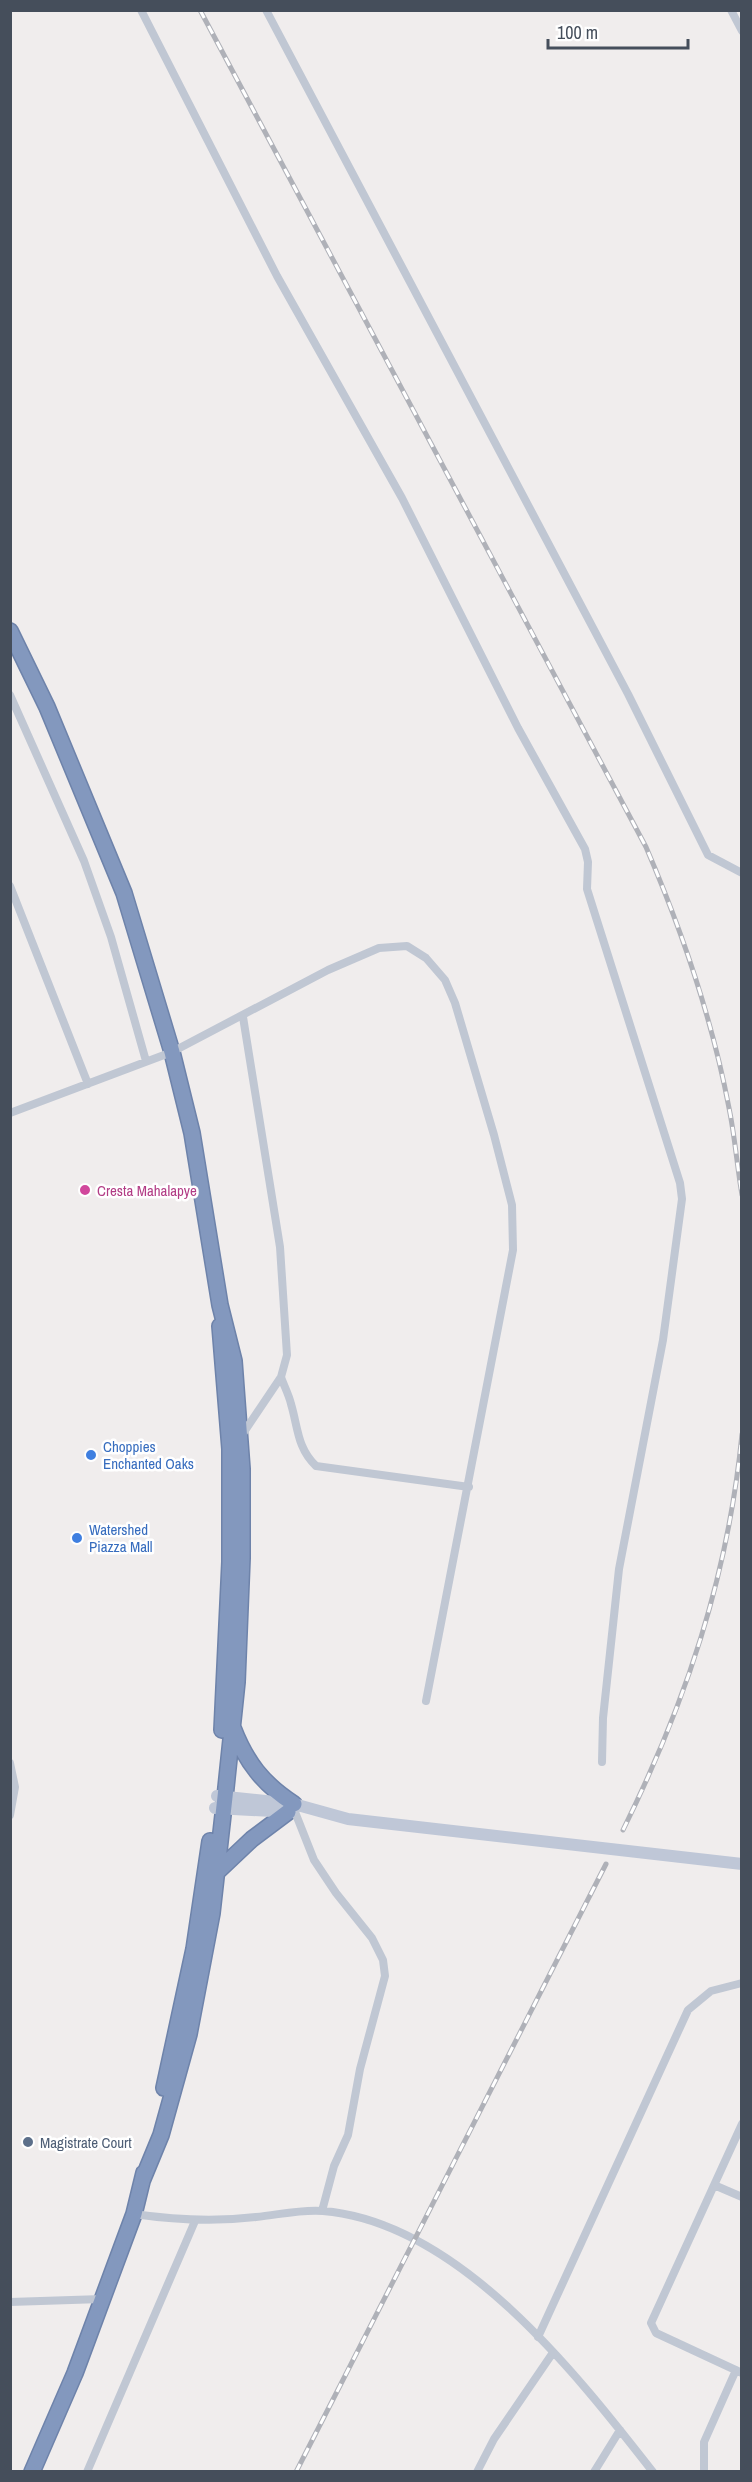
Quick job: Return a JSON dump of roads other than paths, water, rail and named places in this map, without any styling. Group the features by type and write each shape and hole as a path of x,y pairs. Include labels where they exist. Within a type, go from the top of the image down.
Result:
{"highway":[{"path":"10,631 68,755 124,893 172,1052 192,1133 220,1305 220,1346 235,1443 242,1558 237,1682 220,1803 194,1949 142,2181 134,2214 75,2373 32,2472"},
{"path":"142,2181 161,2135 189,2034 205,1954 216,1873 235,1443"},
{"path":"216,1873 252,1839 292,1810 259,1777 245,1756 232,1725"}],"main road":[{"path":"220,1803 319,1812 383,1823 741,1864"}],"street":[{"path":"141,10 277,276 402,498 518,728 585,849 588,862 587,889 675,1165 682,1200 663,1340 619,1569 603,1718 602,1762"},
{"path":"266,10 628,694 708,855 741,873"},
{"path":"731,10 741,31"},
{"path":"10,695 84,861 111,937 146,1061"},
{"path":"10,886 88,1084"},
{"path":"10,1113 172,1052 243,1017 328,970 379,948 407,946 426,958 445,980 455,1003 488,1113 512,1205 513,1250 426,1701"},
{"path":"235,1443 281,1377 287,1354 280,1247 243,1017"},
{"path":"281,1377 292,1405 299,1440 307,1458 316,1466 469,1487"},
{"path":"10,1763 15,1787 10,1815"},
{"path":"292,1810 314,1860 336,1893 372,1938 383,1960 385,1976 360,2069 348,2135 334,2166 322,2211"},
{"path":"538,2337 688,2010 711,1991 741,1983"},
{"path":"704,2472 704,2442 739,2372 656,2333 651,2323 741,2124"},
{"path":"714,2185 741,2197"},
{"path":"134,2214 195,2221 322,2211 375,2221 444,2256 489,2289 538,2337 620,2430 653,2472"},
{"path":"87,2472 195,2221"},
{"path":"10,2302 102,2299"},
{"path":"477,2472 494,2439 552,2354"},
{"path":"594,2472 620,2430"}],"railway":[{"path":"200,10 646,847 684,943 705,1008 731,1119 742,1195"},
{"path":"623,1830 666,1734 701,1638 726,1538 742,1434"},
{"path":"296,2472 606,1864"}],"place":[{"name":"Cresta Mahalapye","path":"85,1190"},
{"name":"Choppies Enchanted Oaks","path":"91,1455"},
{"name":"Watershed Piazza Mall","path":"77,1538"},
{"name":"Magistrate Court","path":"28,2142"}]}
